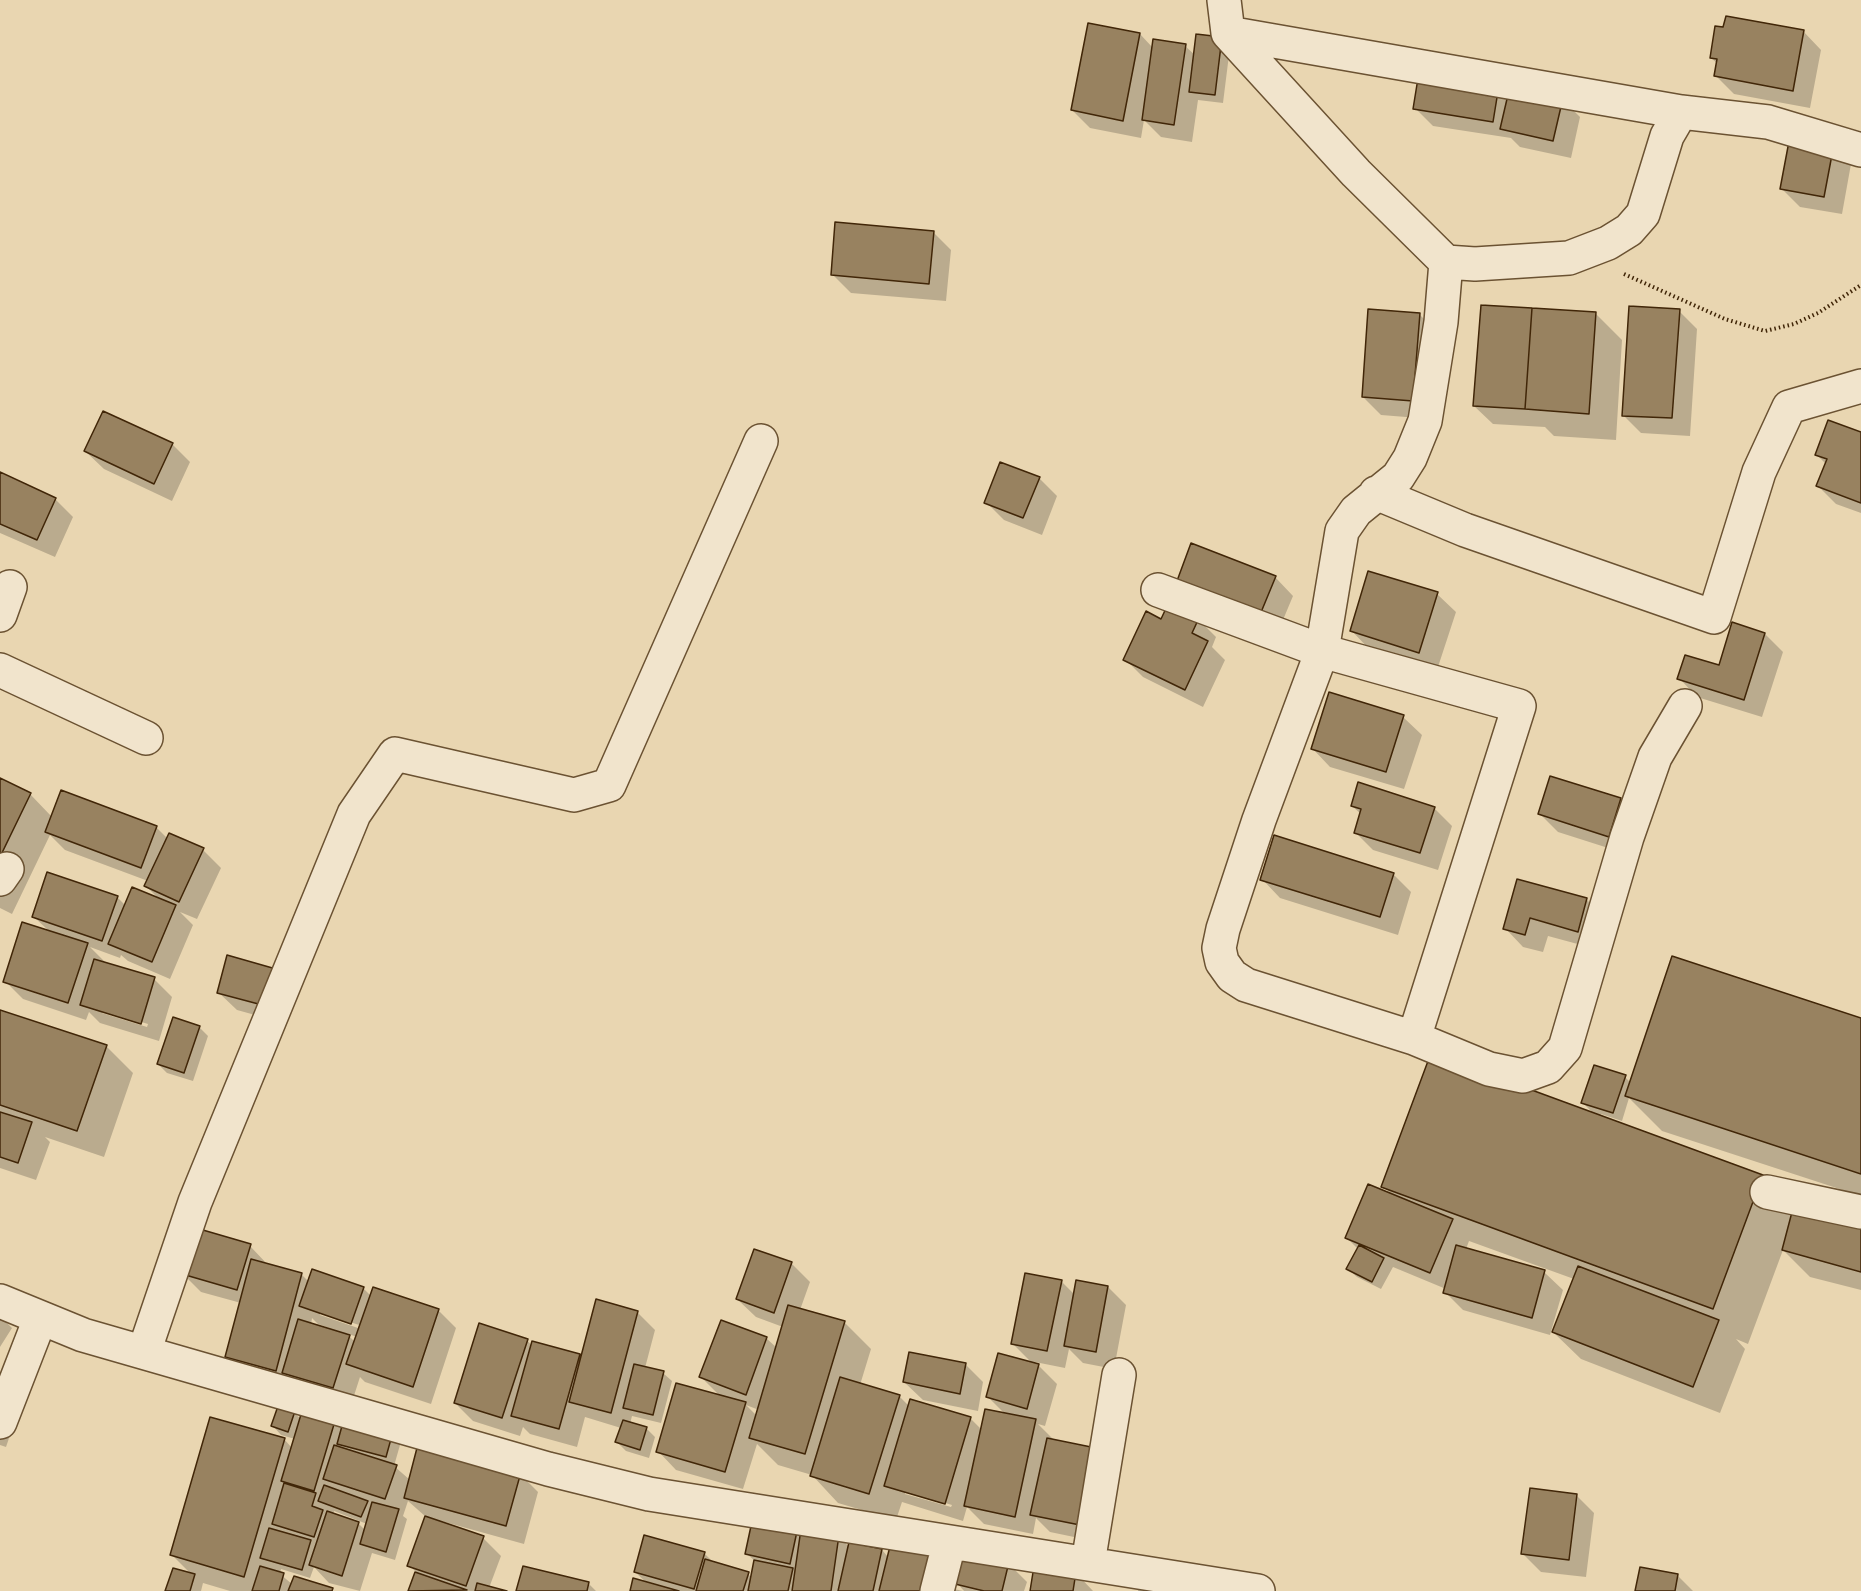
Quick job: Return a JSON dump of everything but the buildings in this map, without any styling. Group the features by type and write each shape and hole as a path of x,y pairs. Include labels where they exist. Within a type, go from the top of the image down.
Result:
{"street":[{"path":"1224,0 1223,11 1228,33 1356,172 1446,262 1475,264 1569,258 1608,243 1629,230 1643,214 1667,136 1681,112"},
{"path":"1228,33 1681,112 1768,122 1861,150"},
{"path":"1446,262 1441,322 1425,421 1410,458 1398,477 1356,511 1342,531 1322,651 1259,820 1219,948 1226,968 1232,976 1246,985 1414,1038 1489,1069 1523,1076 1548,1067 1565,1048 1627,837 1655,757 1685,706"},
{"path":"1376,493 1465,530 1714,617 1760,472 1789,407 1861,386"},
{"path":"144,1352 195,1202 354,814 383,771 395,754 574,795 609,785 761,441"},
{"path":"1158,590 1322,651 1519,706 1414,1038"},
{"path":"0,670 146,738"},
{"path":"1767,1192 1861,1212"},
{"path":"0,1301 83,1335 525,1462 649,1494 950,1544 1088,1563 1258,1591"},
{"path":"0,1422 40,1319"},
{"path":"1088,1563 1119,1375"},
{"path":"937,1591 950,1544"}],"path":[{"path":"1569,258 1607,266 1725,319 1765,331 1794,324 1861,285"}]}
